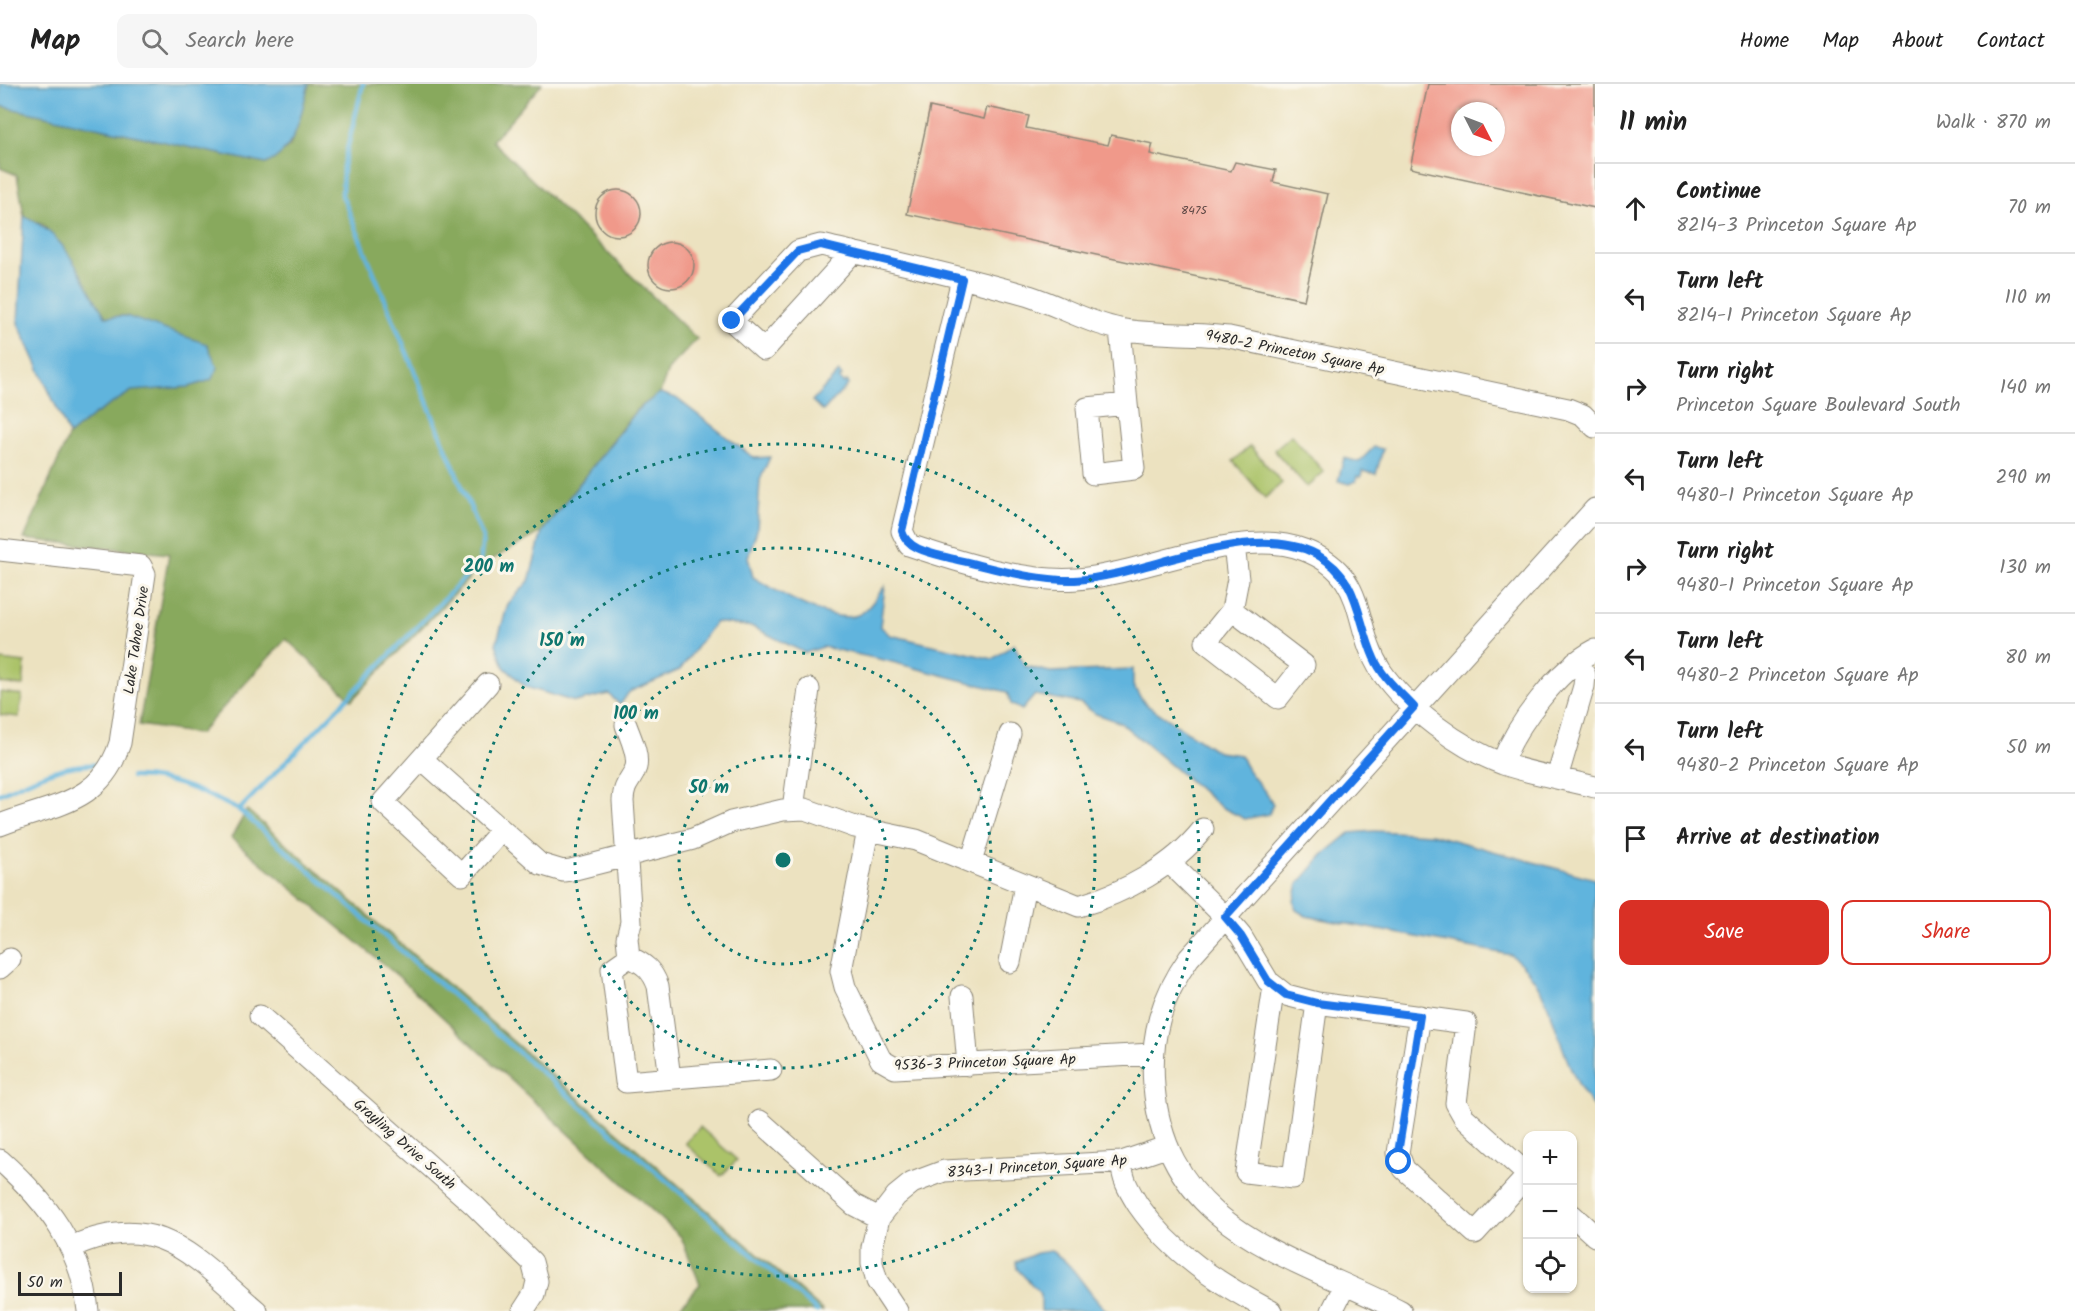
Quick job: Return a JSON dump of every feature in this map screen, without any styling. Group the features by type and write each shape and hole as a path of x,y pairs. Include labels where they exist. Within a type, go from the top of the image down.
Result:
{"street":[{"name":"9480-2 Princeton Square Ap","path":"853,252 764,350 732,321 798,251 821,245 853,252 1032,297 1120,329 1145,333 1198,333 1239,339 1568,409 1583,415 1595,427"},
{"path":"962,279 902,531 909,545 1033,578 1076,580 1118,573 1234,545 1286,543 1316,555 1329,564 1349,584 1373,657 1381,671 1414,707 1461,743 1502,763 1595,787"},
{"path":"1120,329 1127,404"},
{"path":"1401,1311 1248,1237 1218,1217 1189,1186 1166,1147 1156,1108 1152,1054 1155,1031 1173,981 1189,958 1595,509"},
{"path":"1232,610 1304,665 1278,698 1206,642 1232,610 1238,579 1234,545"},
{"name":"Lake Tahoe Drive","path":"0,550 141,566 145,574 120,744 114,763 103,779 76,799 0,825"},
{"path":"1502,763 1521,722 1575,662 1595,650"},
{"path":"1557,777 1584,686 1585,675 1575,662"},
{"path":"488,684 384,802 462,874 502,830"},
{"path":"793,809 809,689"},
{"path":"626,725 637,758 633,774 623,787 628,856 629,957"},
{"path":"971,862 1010,734"},
{"path":"422,759 546,868 563,871 693,839 731,822 793,809 815,812 868,830 916,840 1079,906 1099,900 1169,862 1203,829"},
{"name":"9536-3 Princeton Square Ap","path":"868,830 841,971 845,987 881,1060 887,1066 895,1068 968,1065 1152,1054"},
{"path":"1169,862 1225,917 1241,936 1263,974 1286,995 1317,1003 1466,1023 1456,1103 1464,1117 1523,1171"},
{"path":"1010,962 1025,885"},
{"path":"629,957 644,963 653,974 658,986 669,1078"},
{"path":"629,957 612,969 626,1082 771,1070"},
{"path":"1274,986 1246,1172 1293,1178 1317,1003"},
{"path":"962,996 968,1065"},
{"name":"Grayling Drive South","path":"260,1016 475,1206 532,1262 537,1281 534,1294 523,1311"},
{"path":"1420,1016 1398,1153 1404,1169 1475,1233 1523,1179"},
{"path":"760,1121 854,1205 879,1218"},
{"name":"8343-1 Princeton Square Ap","path":"897,1311 887,1299 872,1263 874,1231 879,1218 896,1196 912,1183 944,1171 1122,1162 1166,1147"},
{"path":"0,1160 36,1193 51,1211 71,1247 81,1274 88,1311"},
{"path":"1122,1162 1121,1169 1130,1192 1164,1239 1204,1274 1271,1311"},
{"path":"1577,1220 1595,1236"},
{"path":"71,1247 88,1239 113,1234 158,1236 184,1249 257,1311"},
{"path":"1332,1311 1345,1285"}],"green space":[{"path":"309,84 542,84 492,141 697,339 668,370 660,393 636,410 542,532 482,565 352,700 286,639 199,734 139,725 169,554 24,539 69,435 95,414 132,390 189,387 126,316 106,317 44,225 24,216 17,175 0,168 0,106 266,164 290,146"},
{"path":"1291,435 1324,472 1307,487 1274,450"},
{"path":"1250,446 1282,483 1265,498 1233,461"},
{"path":"0,660 25,663 23,686 0,683"},
{"path":"0,692 22,695 19,717 0,715"},
{"path":"247,810 823,1311 676,1311 700,1284 681,1237 399,977 231,838"},
{"path":"700,1127 737,1160 721,1176 685,1143"}],"water":[{"path":"0,84 309,84 300,120 291,140 277,157 266,164 0,106"},
{"path":"24,216 52,234 63,246 106,317 126,316 207,344 218,368 211,380 189,387 132,391 95,414 69,435 18,323"},
{"path":"839,372 842,376 839,379 844,384 847,381 849,384 823,411 812,401"},
{"path":"660,393 676,398 754,458 770,457 760,480 757,530 748,557 753,577 806,606 836,616 849,617 863,612 885,586 880,626 890,635 993,659 1014,644 1025,666 1050,672 1133,669 1133,686 1145,704 1218,752 1241,755 1243,762 1273,804 1269,814 1245,819 1221,807 1121,723 1096,714 1080,703 1035,695 1022,710 1011,704 1007,692 888,661 823,647 805,653 753,627 715,622 680,670 629,692 620,705 609,694 575,702 526,687 504,667 496,644 508,604 529,581 542,532 637,410"},
{"path":"1374,447 1383,449 1376,474 1362,471 1361,477 1357,476 1356,481 1350,484 1338,481 1344,458 1359,462"},
{"path":"1374,831 1431,834 1595,879 1595,1108 1586,1097 1570,1068 1552,1016 1537,983 1511,955 1306,916 1296,910 1294,901 1298,884 1323,855 1350,833"},
{"path":"1051,1251 1074,1271 1107,1311 1041,1311 1041,1294 1017,1269 1016,1262 1037,1253"}],"building":[{"path":"1428,84 1595,84 1595,208 1410,168"},
{"path":"930,107 984,119 987,107 1029,116 1026,128 1108,145 1111,135 1153,144 1150,154 1231,171 1235,162 1276,170 1273,182 1328,194 1304,300 907,214"},
{"path":"618,190 634,197 641,213 634,229 618,236 602,229 595,213 602,197"},
{"path":"671,242 687,249 694,265 687,281 671,288 655,281 648,265 655,249"}],"waterway":[{"path":"239,810 480,562 483,538 342,195 343,166 363,84"},
{"path":"0,794 36,777 61,769 99,765"},
{"path":"132,777 146,777 174,783 239,810 817,1311"}],"route":[{"path":"732,321 798,251 808,246 821,245 962,279 902,531 909,545 1033,578 1076,580 1118,573 1234,545 1286,543 1316,555 1329,564 1349,584 1362,617 1373,657 1381,671 1414,707 1225,917 1241,936 1268,981 1286,995 1317,1003 1420,1016 1398,1153 1399,1162"}]}
